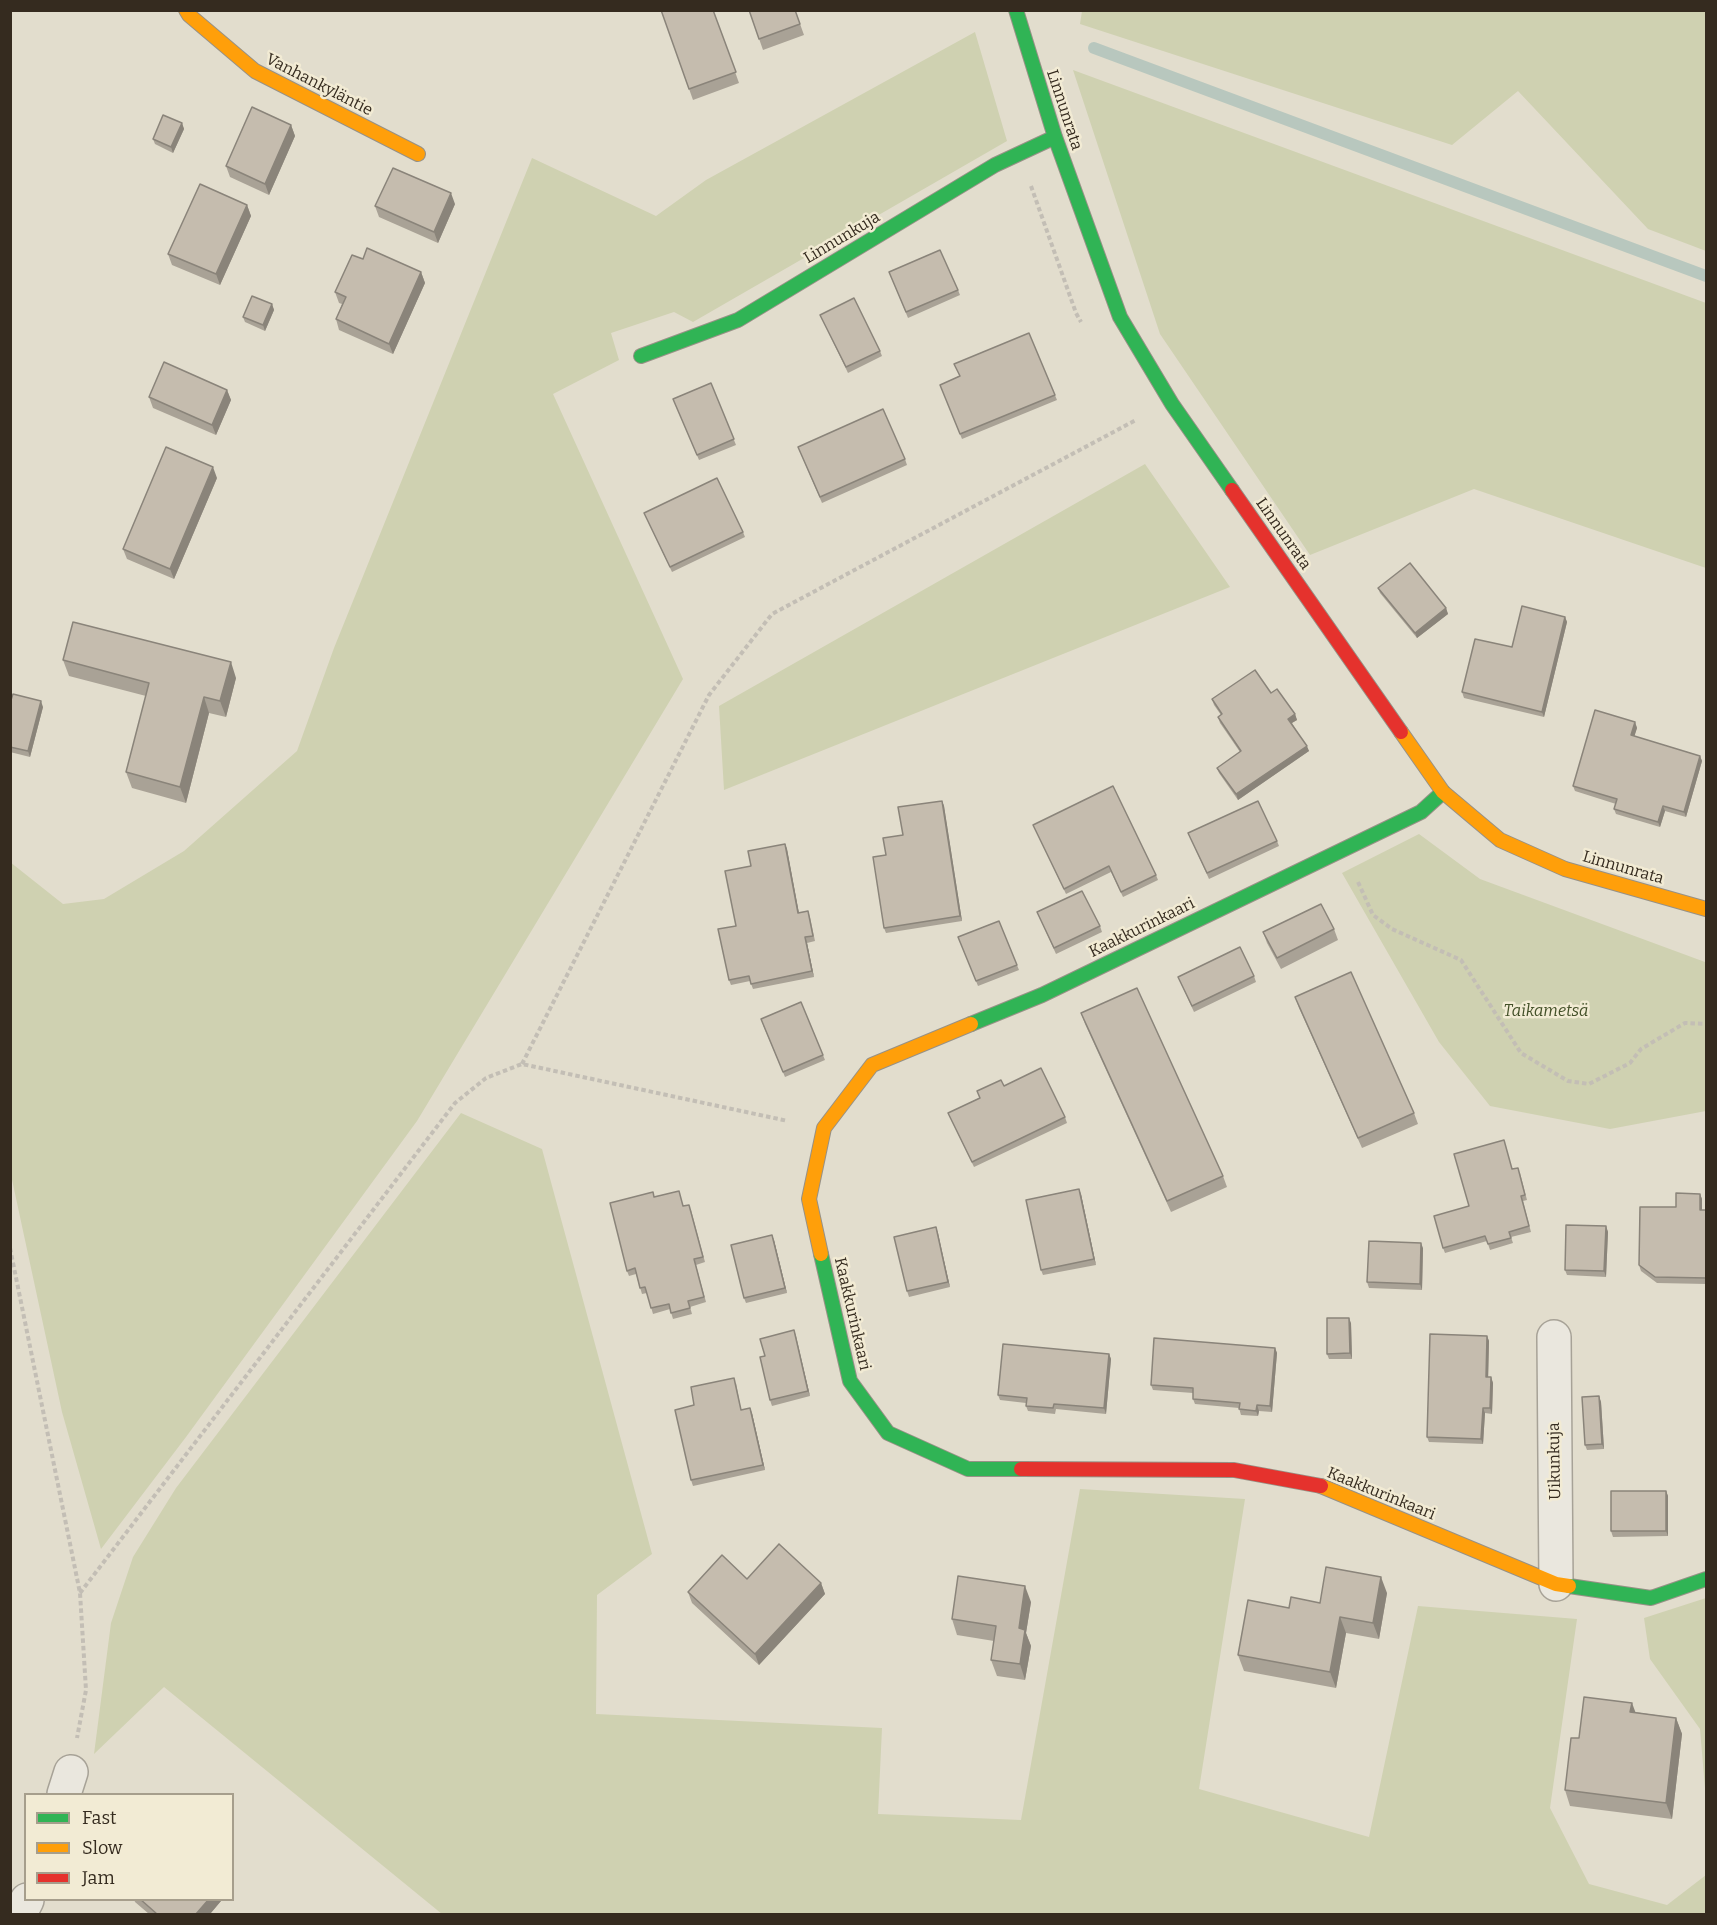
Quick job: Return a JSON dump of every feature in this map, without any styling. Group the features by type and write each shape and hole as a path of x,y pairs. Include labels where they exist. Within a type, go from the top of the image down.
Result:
{"street":[{"name":"Vanhankyläntie","path":"186,10 255,71 418,154"},
{"name":"Linnunrata","path":"1016,10 1055,137 1120,317 1172,404 1443,792 1500,840 1532,855 1565,869 1707,909"},
{"name":"Linnunkuja","path":"641,356 738,320 995,165 1055,137"},
{"name":"Kaakkurinkaari","path":"1443,792 1420,812 1042,995 873,1065 824,1128 809,1199 850,1381 888,1433 968,1469 1234,1470 1317,1485 1556,1584 1651,1598 1707,1579"},
{"name":"Uikunkuja","path":"1554,1337 1556,1584"}],"path":[{"path":"522,1064 709,695 772,614 1136,420"},
{"path":"1343,850 1373,915 1392,929 1461,960 1521,1053 1568,1081 1589,1084 1630,1063 1641,1049 1685,1023 1707,1024"},
{"path":"80,1593 455,1103 486,1078 522,1064 824,1128"},
{"path":"10,1248 80,1593 86,1690 67,1783"}],"green space":[{"path":"1082,11 1706,11 1706,251 1648,229 1518,91 1452,145 1080,24"},
{"path":"975,32 1007,141 693,322 674,312 611,333 619,360 553,394 683,679 417,1121 186,1437 101,1549 62,1412 11,1175 10,862 63,904 104,899 184,851 297,751 334,648 532,158 656,216 706,180"},
{"path":"1073,70 1706,303 1706,568 1474,489 1310,555 1160,334"},
{"path":"1145,464 1230,587 724,790 719,706"},
{"name":"Taikametsä","path":"1419,834 1480,879 1705,962 1706,1111 1610,1129 1490,1106 1439,1042 1342,873"},
{"path":"461,1113 542,1149 652,1554 597,1595 596,1714 882,1728 878,1814 1021,1820 1080,1489 1245,1499 1199,1789 1369,1837 1418,1606 1577,1619 1550,1808 1589,1884 1667,1905 1706,1875 1706,1914 442,1914 164,1687 94,1754 111,1623 133,1557 176,1488"},
{"path":"1706,1598 1706,1800 1700,1729 1650,1659 1644,1618"}],"building":[{"path":"661,10 713,10 736,72 689,89"},
{"path":"749,10 795,10 800,24 759,39"},
{"path":"252,107 291,125 265,184 226,166"},
{"path":"163,115 182,123 171,147 153,139"},
{"path":"393,168 451,193 434,232 375,206"},
{"path":"200,184 247,205 216,274 168,254"},
{"path":"367,248 421,272 389,344 336,319 346,297 335,292 352,255 363,259"},
{"path":"940,250 958,290 906,312 889,272"},
{"path":"252,296 272,304 263,325 243,317"},
{"path":"854,298 880,351 846,367 820,315"},
{"path":"1029,333 1055,395 960,434 940,385 960,376 954,364"},
{"path":"164,362 227,390 212,425 149,397"},
{"path":"711,383 734,439 697,455 673,399"},
{"path":"883,409 905,459 820,497 798,447"},
{"path":"166,447 213,467 170,569 123,549"},
{"path":"717,478 743,532 670,567 644,513"},
{"path":"1410,563 1446,608 1415,633 1378,588"},
{"path":"1522,606 1565,617 1542,712 1462,692 1475,639 1512,647"},
{"path":"73,622 231,662 220,701 204,697 180,787 126,772 149,683 63,660"},
{"path":"1255,670 1271,693 1277,689 1295,714 1288,719 1307,746 1236,794 1217,768 1241,751 1218,717 1222,714 1212,699"},
{"path":"13,694 41,701 28,751 10,747 10,703"},
{"path":"1595,710 1635,722 1631,735 1700,756 1684,812 1663,806 1658,822 1614,809 1617,799 1573,786"},
{"path":"1113,786 1156,875 1121,892 1109,866 1064,889 1033,825"},
{"path":"942,801 960,916 884,928 873,857 886,855 883,838 903,835 898,807"},
{"path":"1258,801 1277,841 1207,873 1188,833"},
{"path":"785,844 798,913 808,911 813,936 805,937 812,971 751,984 749,976 729,980 718,929 736,926 725,871 751,866 748,851"},
{"path":"1082,891 1100,926 1054,948 1037,912"},
{"path":"1321,904 1334,929 1277,958 1263,932"},
{"path":"999,921 1017,965 976,981 958,937"},
{"path":"1240,947 1254,976 1192,1006 1178,977"},
{"path":"1351,972 1414,1113 1358,1138 1295,997"},
{"path":"1137,988 1223,1176 1167,1201 1081,1013"},
{"path":"801,1002 823,1055 783,1072 761,1019"},
{"path":"1041,1068 1065,1117 972,1162 948,1113 980,1098 977,1091 1001,1080 1004,1086"},
{"path":"1504,1140 1512,1169 1518,1168 1525,1195 1521,1196 1529,1226 1509,1232 1511,1238 1488,1244 1485,1236 1443,1248 1434,1216 1469,1206 1454,1154"},
{"path":"1079,1189 1094,1259 1041,1270 1026,1200"},
{"path":"679,1191 683,1206 689,1205 703,1257 694,1259 704,1297 688,1301 690,1308 671,1313 669,1304 651,1308 645,1287 640,1288 635,1268 627,1271 610,1203 653,1192 654,1197"},
{"path":"1676,1193 1700,1194 1700,1210 1707,1210 1707,1278 1655,1277 1639,1265 1640,1207 1676,1207"},
{"path":"1566,1225 1606,1226 1604,1271 1565,1270"},
{"path":"936,1227 948,1282 907,1291 894,1237"},
{"path":"772,1235 785,1288 744,1298 731,1245"},
{"path":"1369,1241 1421,1243 1420,1284 1367,1282"},
{"path":"1327,1318 1349,1318 1350,1353 1327,1354"},
{"path":"794,1330 808,1391 770,1400 760,1357 765,1356 760,1339"},
{"path":"1430,1334 1487,1336 1486,1377 1491,1377 1490,1408 1483,1408 1481,1439 1427,1437"},
{"path":"1154,1338 1275,1348 1270,1406 1257,1405 1256,1411 1239,1409 1240,1403 1193,1399 1193,1388 1151,1385"},
{"path":"1003,1344 1109,1354 1104,1408 1054,1404 1053,1408 1026,1406 1027,1398 998,1395"},
{"path":"734,1378 741,1410 750,1408 763,1465 691,1480 675,1410 694,1405 691,1387"},
{"path":"1599,1396 1602,1444 1585,1445 1582,1397"},
{"path":"1611,1491 1666,1491 1666,1531 1611,1531"},
{"path":"779,1544 821,1583 755,1654 688,1592 722,1555 747,1579"},
{"path":"1326,1567 1381,1577 1373,1623 1340,1617 1330,1672 1238,1655 1248,1600 1289,1608 1291,1597 1320,1603"},
{"path":"958,1576 1025,1586 1019,1628 1025,1630 1020,1664 991,1660 996,1626 952,1619"},
{"path":"1584,1697 1632,1703 1630,1712 1676,1718 1666,1803 1565,1790 1571,1738 1579,1738"},
{"path":"142,1901 207,1901 196,1914 157,1914"}],"waterway":[{"path":"1094,48 1706,276"}],"traffic: fast":[{"path":"1016,10 1055,137 1120,317 1172,404 1232,490"},
{"path":"641,356 738,320 995,165 1055,137"},
{"path":"971,1024 1042,995 1421,812 1443,792"},
{"path":"821,1254 850,1381 888,1433 968,1469 1021,1469"},
{"path":"1569,1586 1651,1598 1706,1579"}],"traffic: slow":[{"path":"186,10 255,71 418,154"},
{"path":"1401,732 1443,792 1500,840 1565,869 1706,909"},
{"path":"821,1254 809,1199 824,1128 872,1065 971,1024"},
{"path":"1321,1486 1556,1584 1569,1586"}],"traffic: jam":[{"path":"1232,490 1401,732"},
{"path":"1021,1469 1234,1470 1321,1486"}]}
